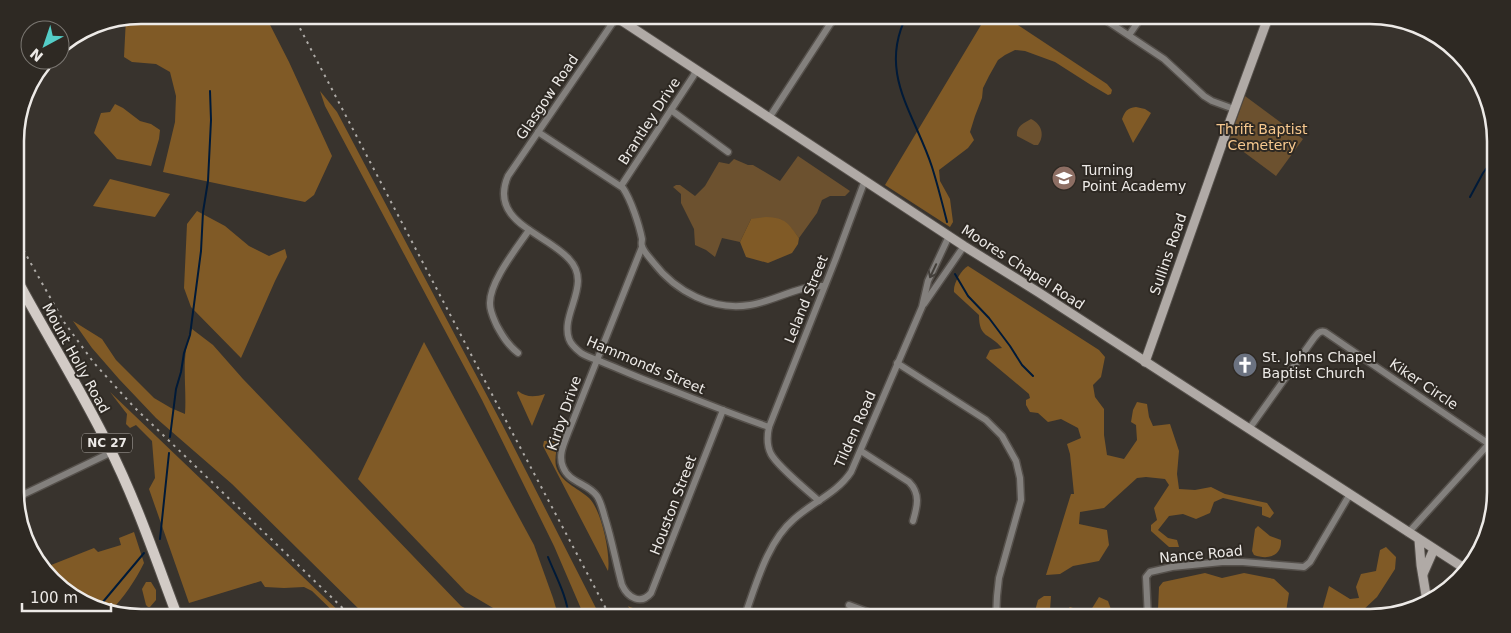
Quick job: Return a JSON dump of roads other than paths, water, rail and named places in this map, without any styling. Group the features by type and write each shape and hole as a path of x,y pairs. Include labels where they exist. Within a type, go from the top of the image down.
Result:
{"main road":[{"name":"Moores Chapel Road","path":"628,24 964,246 1461,566"},
{"name":"Sullins Road","path":"1144,362 1266,24"},
{"name":"Mount Holly Road","path":"24,292 112,452 174,609"},
{"path":"1419,540 1426,595"},
{"path":"1423,574 1434,549"}],"street":[{"name":"Glasgow Road","path":"504,196 505,183 508,176 611,24"},
{"path":"769,118 830,24"},
{"path":"1112,24 1164,59 1204,96 1234,109"},
{"path":"1130,35 1137,24"},
{"name":"Brantley Drive","path":"621,186 694,75 696,69"},
{"path":"671,110 728,152"},
{"path":"538,132 621,186 627,196 639,229 642,247 660,270 676,285 701,299 719,305 754,305 810,287 824,286"},
{"name":"Leland Street","path":"768,427 865,180"},
{"name":"Hammonds Street","path":"504,196 512,217 566,255 575,265 578,280 569,323 568,338 580,352 768,427"},
{"path":"518,353 508,344 501,333 491,311 490,297 493,285 529,230"},
{"name":"Tilden Road","path":"922,307 928,281 949,236"},
{"name":"Tilden Road","path":"747,609 776,539 794,518 836,489 847,479 855,466 922,307 964,246"},
{"name":"Kirby Drive","path":"637,600 627,594 622,586 599,500 592,491 573,481 568,476 562,463 561,454 642,247"},
{"name":"Kiker Circle","path":"1249,429 1314,338 1322,331 1487,443"},
{"path":"897,363 986,420 1002,436 1016,460 1020,478 1021,500 999,578 996,609"},
{"name":"Houston Street","path":"637,600 649,596 654,587 723,410"},
{"path":"768,427 768,445 772,455 819,501"},
{"path":"1408,532 1487,446"},
{"path":"861,451 909,482 914,488 918,497 914,522"},
{"path":"24,494 112,452"},
{"name":"Nance Road","path":"1148,609 1146,577 1150,572 1172,567 1222,562 1304,567 1310,562 1350,494"},
{"path":"848,605 859,609"}],"waterway":[{"path":"904,24 899,36 896,56 897,75 902,93 932,167 947,222"},
{"path":"170,437 176,389 190,335 201,251 203,212 208,181 211,120 210,91"},
{"path":"1470,197 1487,168"},
{"path":"955,274 968,296 989,318 1022,365 1033,376"},
{"path":"160,539 169,453"},
{"path":"103,602 144,553"},
{"path":"548,557 564,594 568,609"}],"railway":[{"path":"298,24 606,609"},
{"path":"24,251 64,322 94,363 134,407 344,609"}],"place":[{"name":"Turning Point Academy","path":"1064,178"},
{"name":"St. Johns Chapel Baptist Church","path":"1245,365"}],"park label":[{"name":"Thrift Baptist Cemetery","path":"1262,138"}]}
